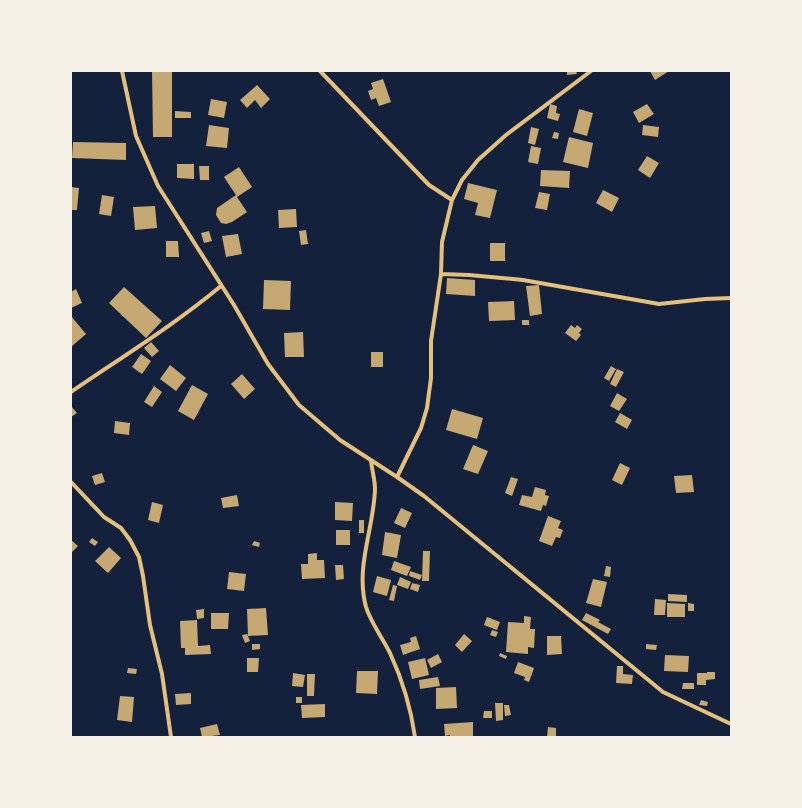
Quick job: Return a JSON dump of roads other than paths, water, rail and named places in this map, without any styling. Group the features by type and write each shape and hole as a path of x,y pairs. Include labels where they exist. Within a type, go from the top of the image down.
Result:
{"street":[{"path":"122,71 136,136 158,186 268,364 299,405 340,440 371,462 397,476 424,496 524,576 663,692 731,724"},
{"path":"320,71 429,185 452,200"},
{"path":"397,476 421,428 427,408 431,378 431,341 441,274 442,242 452,200 462,180 478,160 518,126 591,71"},
{"path":"441,274 523,280 659,304 731,298"},
{"path":"71,392 152,338 200,304 221,286"},
{"path":"371,462 375,488 365,551 362,584 366,607 374,625 390,653 400,680 413,719 415,737"},
{"path":"71,482 104,517 121,528 130,540 139,557 150,625 162,674 171,737"}]}
